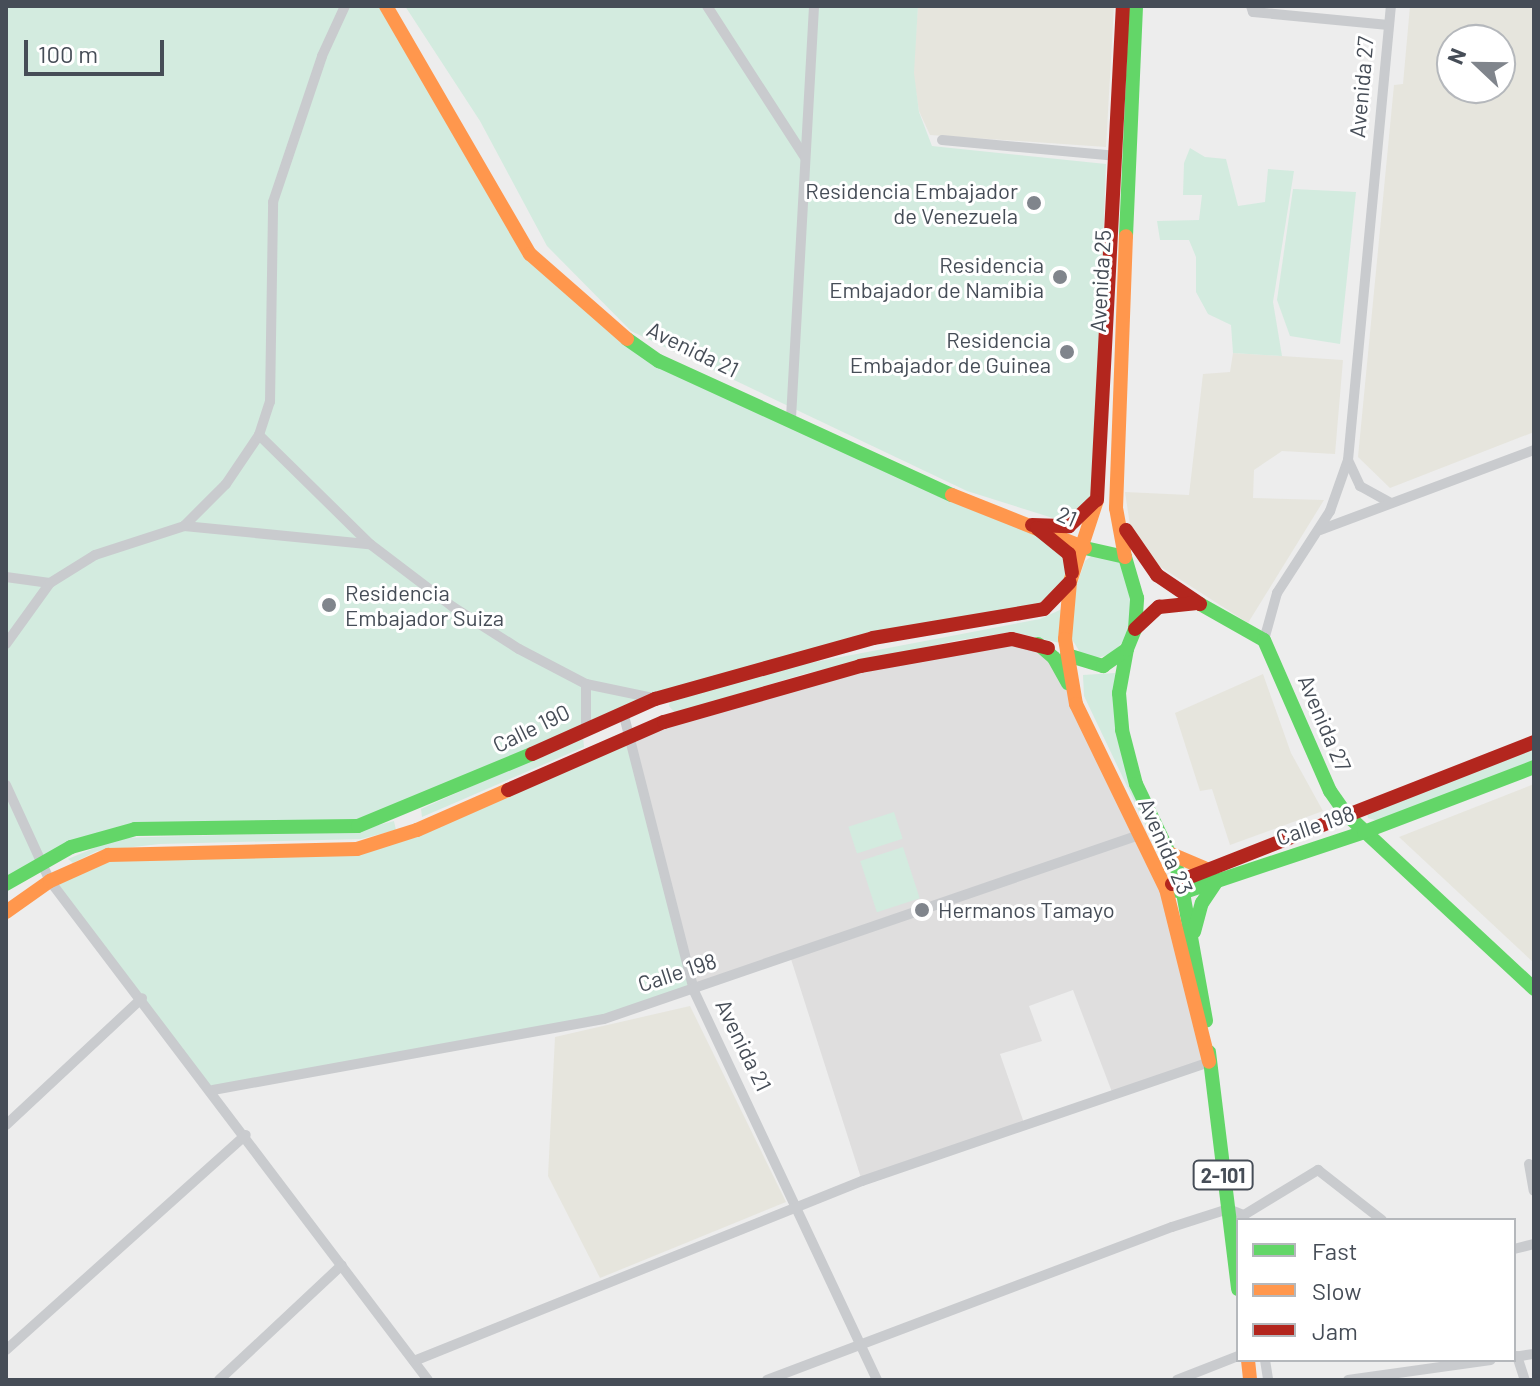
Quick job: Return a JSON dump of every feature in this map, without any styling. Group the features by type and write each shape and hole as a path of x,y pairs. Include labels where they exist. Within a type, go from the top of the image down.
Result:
{"main road":[{"name":"Avenida 21","path":"386,6 530,254 640,350 791,418 933,488 1032,525"},
{"name":"Avenida 25","path":"1071,577 1085,548 1100,490 1123,6"},
{"name":"Avenida 25","path":"1135,629 1137,598 1116,508 1136,6"},
{"path":"1032,525 1069,526 1084,517 1100,490"},
{"path":"1116,508 1140,556 1200,604 1264,640"},
{"path":"1032,525 1069,554 1071,577"},
{"name":"21","path":"1032,525 1085,548 1128,562 1200,604"},
{"name":"Avenida 23","path":"1071,577 1067,655 1076,704 1166,889 1209,1062"},
{"name":"Calle 190","path":"6,884 41,862 86,841 135,829 358,826 407,809 586,725 655,699 873,638 1044,609 1071,577"},
{"path":"1135,629 1159,607 1178,601 1200,604"},
{"name":"Avenida 23","path":"1135,629 1127,649 1119,693 1122,730 1133,777 1180,876 1194,933 1236,1273"},
{"name":"Calle 190","path":"6,912 50,881 108,855 357,849 417,830 630,733 903,657 1012,639 1038,644 1103,666 1127,649"},
{"name":"Avenida 27","path":"1264,640 1330,791 1346,814 1534,989"},
{"path":"1038,644 1054,658 1076,704"},
{"path":"655,699 664,722"},
{"path":"586,725 595,749"},
{"name":"Calle 198","path":"1166,889 1180,876 1534,742"},
{"name":"Calle 198","path":"1166,889 1184,892 1364,832 1534,767"},
{"path":"407,809 417,830"},
{"path":"1167,850 1187,865 1204,868"},
{"path":"1194,933 1202,903 1217,881"}],"street":[{"path":"184,526 226,484 259,435 270,402 273,202 322,56 345,6"},
{"path":"707,6 804,156"},
{"path":"791,418 814,6"},
{"path":"1251,6 1253,12 1388,25"},
{"name":"Avenida 27","path":"1264,640 1278,590 1320,530 1348,460 1391,6"},
{"path":"942,140 1117,156"},
{"path":"259,435 370,544 508,642 586,684 655,699"},
{"path":"1320,530 1534,450"},
{"path":"1348,460 1360,486 1391,503"},
{"path":"6,644 50,583 95,555 184,526 370,544"},
{"path":"6,577 50,583"},
{"path":"586,684 586,725"},
{"name":"Avenida 21","path":"623,712 694,991 798,1206 877,1380"},
{"path":"6,785 50,881 213,1090 428,1380"},
{"path":"6,795 17,810"},
{"name":"Calle 198","path":"213,1090 604,1019 694,991 1139,835"},
{"path":"6,1125 142,998"},
{"path":"414,1361 798,1206 1209,1062"},
{"path":"6,1350 246,1135"},
{"path":"1529,1164 1534,1191"},
{"path":"767,1380 1228,1209 1244,1215 1318,1170 1379,1218"},
{"path":"219,1380 342,1265"},
{"path":"1177,1380 1236,1357"},
{"path":"1516,1359 1525,1380"},
{"path":"1348,1380 1477,1362"},
{"path":"1449,1366 1451,1380"}],"shaded area":[{"path":"918,6 1114,6 1106,147 930,135 919,111 913,73"},
{"path":"1410,6 1534,6 1534,432 1390,488 1358,457 1394,85 1403,84"},
{"path":"1233,353 1343,360 1335,454 1282,451 1254,470 1253,498 1324,500 1248,623 1156,564 1130,525 1125,492 1189,495 1203,374 1230,372"},
{"name":"Hermanos Tamayo","path":"1012,639 1054,658 1166,889 1209,1062 1112,1092 1073,990 1029,1006 1042,1041 1000,1054 1024,1123 862,1181 790,956 694,991 630,733 860,666"},
{"path":"1263,674 1291,753 1323,811 1230,845 1212,789 1200,791 1175,713"},
{"path":"1534,784 1534,963 1399,837"},
{"path":"690,1006 786,1202 600,1278 548,1176 555,1037"}],"green space":[{"path":"6,6 386,6 530,253 640,350 1032,525 1073,564 1044,609 873,638 655,699 358,826 101,836 6,884"},
{"path":"405,6 918,6 914,73 919,112 932,146 1106,164 1094,493 1073,517 1059,520 967,491 631,331 547,246 480,121"},
{"path":"1190,148 1205,157 1226,159 1238,206 1265,202 1268,169 1294,171 1273,302 1282,356 1233,353 1231,325 1208,314 1196,292 1196,257 1189,240 1160,240 1157,221 1199,220 1202,195 1183,195 1184,163"},
{"path":"1293,189 1356,192 1340,344 1290,336 1277,300"},
{"path":"1093,555 1115,557 1123,565 1133,609 1127,636 1114,653 1094,659 1081,654 1070,636 1073,596 1085,561"},
{"path":"1062,609 1060,643 1013,632 959,640 804,674 675,713 669,706 670,701 783,668 1040,619"},
{"path":"1115,673 1114,689 1168,872 1084,696 1083,675"},
{"path":"630,733 694,991 604,1019 213,1090 50,881 87,862 357,849"},
{"path":"583,736 584,747 422,817 421,809"},
{"path":"1534,748 1534,760 1378,821 1368,818 1367,814"},
{"path":"894,812 903,839 857,853 848,827"},
{"path":"394,821 396,830 361,839 160,844 97,851 73,863 68,859 118,838 355,831"},
{"path":"903,847 920,898 877,912 860,861"}],"traffic: fast":[{"path":"1126,236 1136,6"},
{"path":"627,339 659,361 952,495"},
{"path":"1067,655 1103,666 1127,649 1135,629 1137,598 1125,557 1085,548"},
{"path":"1200,604 1264,640 1330,791 1346,814 1534,989"},
{"path":"1038,644 1054,658 1068,683"},
{"path":"1127,649 1119,693 1122,730 1136,784 1180,876 1206,1021"},
{"path":"6,884 71,847 135,829 358,826 532,754"},
{"path":"1172,890 1184,892 1364,832 1534,767"},
{"path":"1194,932 1202,903 1217,881"},
{"path":"1209,1052 1236,1273"}],"traffic: slow":[{"path":"386,6 530,254 627,339"},
{"path":"1125,557 1116,508 1126,236"},
{"path":"952,495 1085,548"},
{"path":"1097,500 1070,582 1065,639 1076,704 1166,889 1209,1062"},
{"path":"6,912 50,881 108,855 357,849 417,830 508,790"},
{"path":"1171,854 1204,868"},
{"path":"1248,1362 1250,1380"}],"traffic: jam":[{"path":"1097,500 1123,6"},
{"path":"1032,525 1069,526 1094,502"},
{"path":"1037,528 1069,554 1072,573"},
{"path":"1126,530 1157,575 1200,604"},
{"path":"532,754 655,699 873,638 1044,609 1070,582"},
{"path":"1135,629 1159,607 1195,603"},
{"path":"508,790 664,722 860,666 1012,639 1048,648"},
{"path":"1172,884 1534,742"}],"place":[{"name":"Residencia Embajador de Venezuela","path":"1034,203"},
{"name":"Residencia Embajador de Namibia","path":"1060,277"},
{"name":"Residencia Embajador de Guinea","path":"1067,352"},
{"name":"Residencia Embajador Suiza","path":"329,605"},
{"name":"Hermanos Tamayo","path":"922,910"}]}
